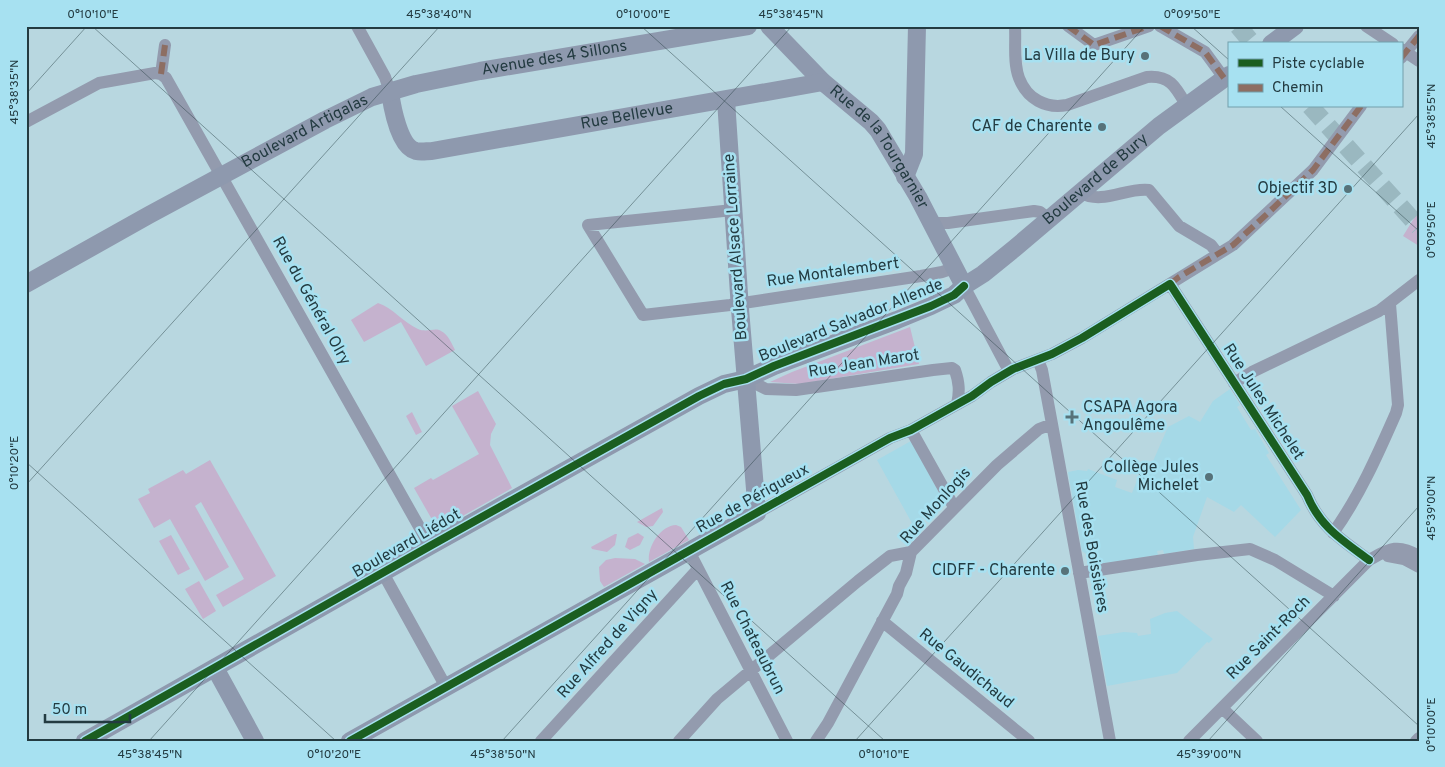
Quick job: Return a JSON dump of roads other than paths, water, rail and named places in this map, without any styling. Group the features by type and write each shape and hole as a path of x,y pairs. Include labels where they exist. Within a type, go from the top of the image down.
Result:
{"street":[{"path":"357,26 386,77 398,127"},
{"name":"Avenue des 4 Sillons","path":"390,92 416,84 480,71 748,26"},
{"name":"Rue de la Tourgarnier","path":"769,26 823,82 878,130 918,197 964,286"},
{"path":"917,26 914,154 918,197"},
{"path":"1068,26 1094,45 1149,26"},
{"path":"1160,26 1205,52 1227,76"},
{"path":"1274,42 1295,26"},
{"path":"1366,26 1390,42"},
{"path":"1017,30 1016,59 1019,77 1032,96 1046,105 1056,107 1067,105 1147,77 1158,76 1173,86 1186,105"},
{"path":"1419,36 1403,53 1419,61"},
{"path":"26,122 99,82 156,73 161,74 165,45"},
{"name":"Rue du Général Olry","path":"161,74 166,78 222,176 430,546"},
{"name":"Boulevard de Bury","path":"964,286 983,274 1159,126 1227,76"},
{"name":"Rue Bellevue","path":"398,127 410,148 417,152 432,151 823,82"},
{"name":"Boulevard Artigalas","path":"26,284 337,115 372,97 390,92"},
{"name":"Boulevard Alsace Lorraine","path":"726,100 757,513"},
{"path":"337,115 364,108 373,108 380,111 398,127"},
{"name":"Rue de Périgueux","path":"350,741 890,438 910,430 957,404 1008,371 1038,360 1082,338 1233,245 1312,170 1359,108"},
{"path":"905,177 914,154"},
{"path":"1081,193 1098,198 1149,190 1179,226 1211,245 1218,254"},
{"name":"Rue Montalembert","path":"733,210 588,225 643,315 730,305 921,276 954,268"},
{"path":"931,223 948,223 1034,211 1040,212 1049,219"},
{"path":"1234,383 1245,375 1379,311 1419,280"},
{"name":"Rue Jules Michelet","path":"1170,284 1302,487 1316,515 1333,534 1371,559"},
{"path":"964,286 1008,371"},
{"name":"Boulevard Salvador Allende","path":"746,379 774,366 931,306 954,295 964,286"},
{"path":"1333,534 1360,487 1396,413 1398,405 1390,304"},
{"name":"Rue des Boissières","path":"1038,360 1042,370 1110,741"},
{"name":"Rue Jean Marot","path":"746,379 766,389 803,390 952,368 955,370 959,382 960,393 957,404"},
{"name":"Boulevard Liédot","path":"85,741 176,688 215,668 699,396 724,384 746,379"},
{"name":"Rue Monlogis","path":"816,741 828,723 882,621 906,573 912,552 997,465 1040,429 1052,424"},
{"path":"910,430 954,507"},
{"path":"1079,573 1250,549 1275,560 1334,596"},
{"name":"Rue Saint-Roch","path":"1189,741 1371,559 1382,551 1390,549 1408,551 1419,556"},
{"name":"Rue Chateaubrun","path":"689,551 787,741"},
{"path":"679,741 717,699 890,556 912,552"},
{"path":"1371,559 1397,556 1419,567"},
{"name":"Rue Alfred de Vigny","path":"541,741 698,569"},
{"path":"383,572 446,687"},
{"name":"Rue Gaudichaud","path":"882,621 1029,741"},
{"path":"215,668 255,741"},
{"path":"1222,708 1256,741"},
{"path":"1416,741 1419,738"}],"tunnel":[{"path":"1238,26 1251,42"},
{"path":"1312,108 1419,227"}],"place":[{"name":"La Villa de Bury","path":"1145,56"},
{"name":"CAF de Charente","path":"1102,127"},
{"name":"Objectif 3D","path":"1348,189"},
{"name":"CSAPA Agora Angoulême","path":"1072,417"},
{"name":"Collège Jules Michelet","path":"1209,477"},
{"name":"CIDFF - Charente","path":"1065,571"}]}
